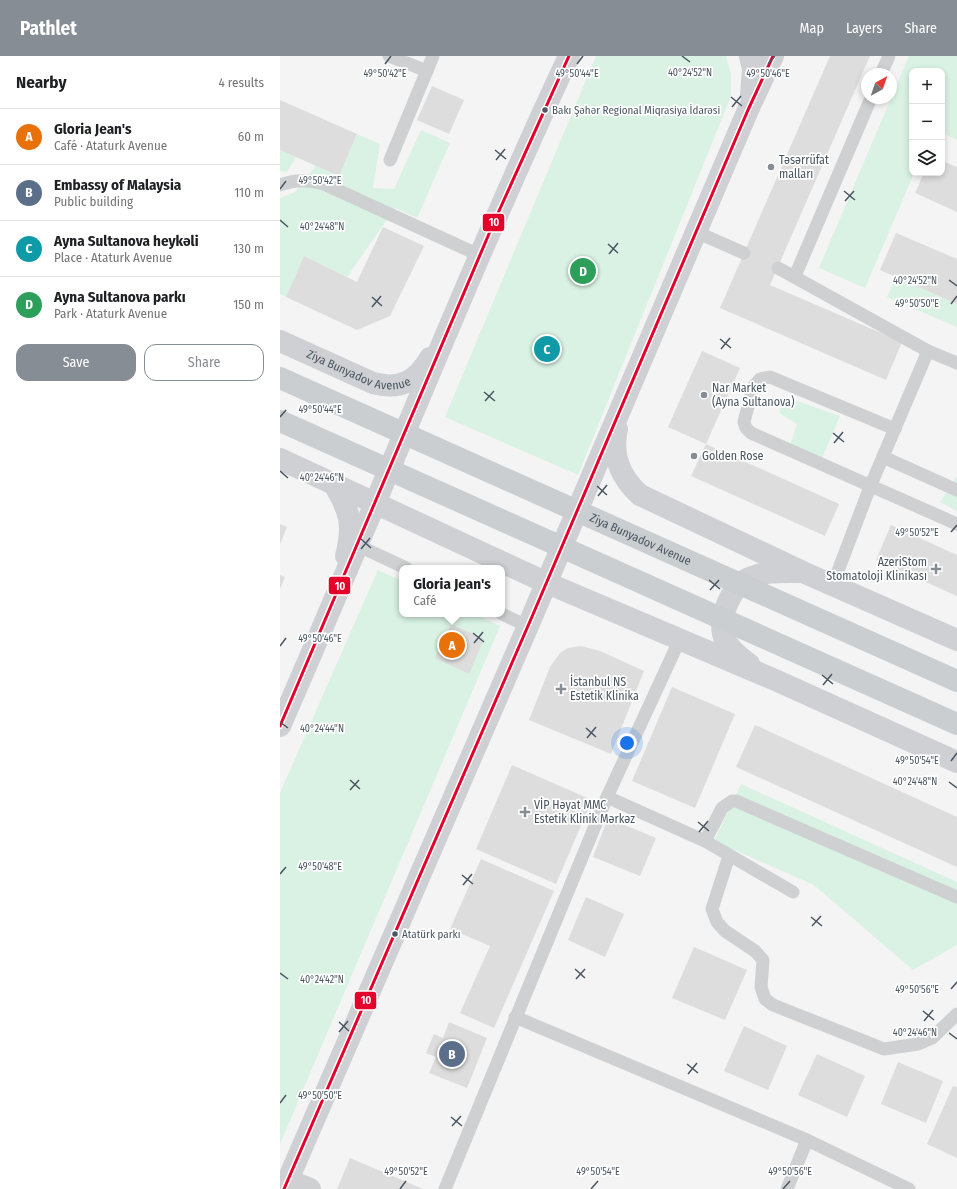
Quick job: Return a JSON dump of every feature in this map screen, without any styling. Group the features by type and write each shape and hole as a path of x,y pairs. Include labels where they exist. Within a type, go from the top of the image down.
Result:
{"main road":[{"path":"748,110 753,88 750,56"},
{"path":"286,1184 527,626 547,583 748,110 773,56"},
{"path":"280,726 566,57"},
{"name":"Ziya Bunyadov Avenue","path":"280,341 374,383 394,386 408,382 419,374 454,317"},
{"name":"Ziya Bunyadov Avenue","path":"280,378 957,681"},
{"path":"624,403 614,439 618,463 628,485 653,502 805,573 833,584 957,640"},
{"path":"280,421 957,724"},
{"path":"280,459 547,583 680,639 957,762"},
{"path":"333,483 342,497 349,515 351,537 335,600"},
{"path":"773,680 747,663 731,649 723,634 722,621 727,605 735,589 747,579 760,574 776,572 805,573"}],"street":[{"path":"286,1184 310,1189"}],"lane":[{"path":"389,56 427,71"},
{"path":"390,160 433,56"},
{"path":"884,68 889,56"},
{"path":"795,276 868,104"},
{"path":"280,185 308,180 324,184 481,256"},
{"path":"696,232 744,254"},
{"path":"778,268 795,276 928,351 957,363"},
{"path":"833,584 870,487 928,351"},
{"path":"895,429 770,377 760,379 753,387 744,422 746,428 751,433 870,487 957,524"},
{"path":"883,457 957,490"},
{"path":"358,546 399,565"},
{"path":"505,615 527,626"},
{"path":"445,1189 515,1017 608,797 680,639"},
{"path":"608,797 705,841 793,892"},
{"path":"705,841 722,808 732,800 957,897"},
{"path":"729,856 712,909 717,922 726,931 755,951 763,960 761,987 765,999 773,1005 884,1049 918,1044 932,1038 957,1014"},
{"path":"515,1017 807,1140 909,1189"},
{"path":"787,1189 807,1140"}],"green space":[{"path":"596,56 726,56 731,74 731,96 578,475 445,417"},
{"path":"909,56 957,56 957,140 945,134 945,68 909,68 909,176 913,176 865,288 819,268 889,104 897,104 897,84"},
{"path":"421,130 450,143 417,218 395,208 347,277 304,256 286,297 280,294 280,198 295,192 316,166 339,176 357,134 380,144 373,188 394,189"},
{"path":"280,150 296,157 287,172 280,171"},
{"path":"896,277 957,304 957,327 887,297"},
{"path":"785,397 840,416 821,460 790,446 797,424 779,413"},
{"path":"957,476 957,511 940,502"},
{"name":"Atatürk parkı","path":"378,570 399,580 399,617 480,617 500,626 280,1144 280,793"},
{"path":"741,784 957,882 957,945 913,970 814,885 714,841"}],"building":[{"path":"830,56 870,56 865,68 861,68 861,77 770,285 902,342 886,380 720,308"},
{"path":"432,86 464,100 449,134 417,120"},
{"path":"280,100 357,134 339,176 280,150"},
{"path":"945,162 957,167 957,212 915,193 923,176 945,176"},
{"path":"383,227 424,246 390,316 357,330 286,297 304,256 357,282"},
{"path":"896,233 957,259 957,304 880,270"},
{"path":"702,351 740,368 706,444 668,427"},
{"path":"706,444 839,504 825,536 691,476"},
{"path":"280,524 287,527 280,544"},
{"path":"891,525 957,555 957,596 876,560"},
{"path":"280,575 285,577 280,589"},
{"path":"451,624 484,639 469,674 435,658"},
{"path":"581,646 600,651 644,671 611,754 529,720 550,667 560,653 568,648"},
{"path":"672,687 735,714 695,808 632,781"},
{"path":"755,725 957,817 957,867 736,767"},
{"path":"512,765 592,800 556,884 476,849"},
{"path":"608,818 656,838 640,876 593,857"},
{"path":"481,859 554,891 494,1028 460,1013 490,946 450,929"},
{"path":"586,897 624,914 605,957 568,940"},
{"path":"694,947 747,970 725,1020 672,998"},
{"path":"449,1022 487,1038 467,1088 429,1073 436,1057 426,1053 434,1034 443,1038"},
{"path":"744,1026 787,1046 768,1090 724,1071"},
{"path":"817,1054 865,1076 847,1117 798,1095"},
{"path":"898,1062 943,1081 926,1123 881,1104"},
{"path":"953,1086 957,1087 957,1158 927,1144"},
{"path":"350,1158 423,1189 337,1189"}],"transit line":[{"name":"10","path":"280,726 494,222 569,56"},
{"name":"10","path":"284,1189 531,619 748,110 773,56"}],"place":[{"name":"Bakı Şəhər Regional Miqrasiya İdarəsi","path":"545,110"},
{"name":"Təsərrüfat malları","path":"771,167"},
{"name":"Ayna Sultanova parkı","path":"583,271"},
{"name":"Ayna Sultanova heykəli","path":"547,349"},
{"name":"Nar Market (Ayna Sultanova)","path":"704,395"},
{"name":"Golden Rose","path":"694,456"},
{"name":"AzeriStom Stomatoloji Klinikası","path":"936,569"},
{"name":"Gloria Jean's","path":"452,645"},
{"name":"İstanbul NS Estetik Klinika","path":"561,689"},
{"name":"VİP Həyat MMC Estetik Klinik Mərkəz","path":"525,812"},
{"name":"Atatürk parkı","path":"395,934"},
{"name":"Embassy of Malaysia","path":"452,1054"}]}
